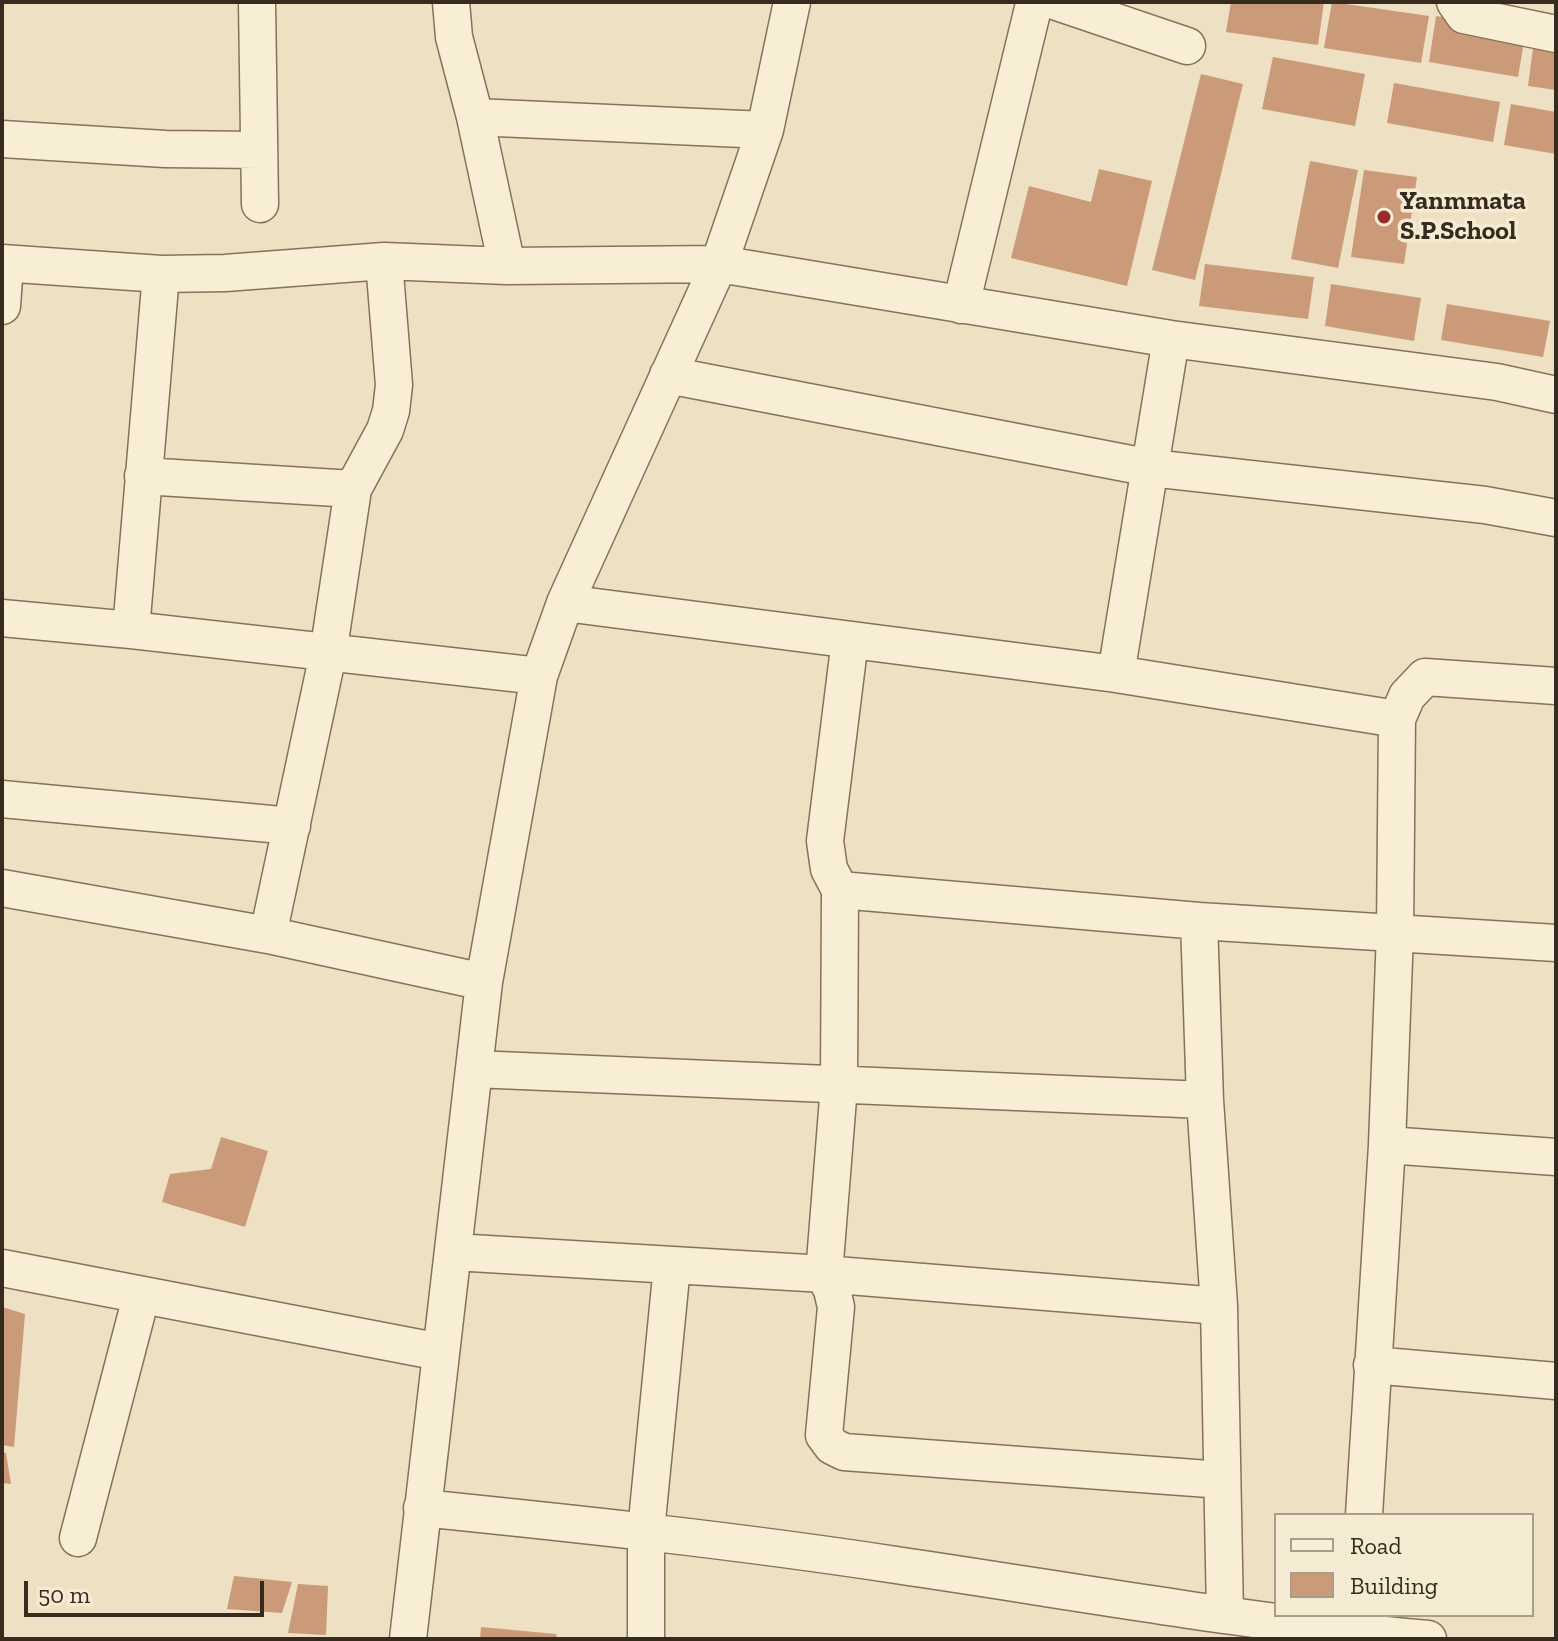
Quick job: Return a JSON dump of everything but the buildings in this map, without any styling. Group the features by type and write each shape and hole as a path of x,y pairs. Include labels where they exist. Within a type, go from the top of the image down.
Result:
{"street":[{"path":"257,2 260,204"},
{"path":"451,2 454,37 475,117 507,266"},
{"path":"408,1639 484,982 539,676 565,603 719,264 765,130 792,2"},
{"path":"961,305 1038,2 1187,46"},
{"path":"1455,2 1464,15 1556,34"},
{"path":"475,117 765,130"},
{"path":"2,139 165,149 259,150"},
{"path":"268,935 328,654 353,489 385,430 391,411 394,385 384,261"},
{"path":"2,306 3,263 161,274 225,273 384,261 507,266 719,264 1171,339 1497,382 1556,395"},
{"path":"131,630 161,274"},
{"path":"1116,674 1171,339"},
{"path":"668,375 1151,468 1485,505 1556,518"},
{"path":"143,476 353,489"},
{"path":"565,603 1116,674 1397,719"},
{"path":"2,618 539,676"},
{"path":"850,640 825,841 829,869 840,890 839,1086 824,1274 836,1307 824,1435 832,1446 844,1452 1222,1480"},
{"path":"1364,1513 1387,1145 1395,933 1397,719 1407,696 1425,677 1556,686"},
{"path":"2,799 292,826"},
{"path":"2,888 268,935 484,982"},
{"path":"840,890 1199,921 1556,943"},
{"path":"1199,921 1205,1100 1219,1306 1225,1615"},
{"path":"474,1069 1205,1100"},
{"path":"1387,1145 1556,1157"},
{"path":"454,1252 824,1274 1219,1306"},
{"path":"646,1639 646,1531 672,1266"},
{"path":"2,1268 440,1352"},
{"path":"78,1538 141,1297"},
{"path":"1372,1365 1556,1381"},
{"path":"422,1508 646,1531 894,1564 1225,1615 1283,1631 1358,1624 1428,1639"}],"place":[{"name":"Yanmmata S.P.School","path":"1384,217"}]}
